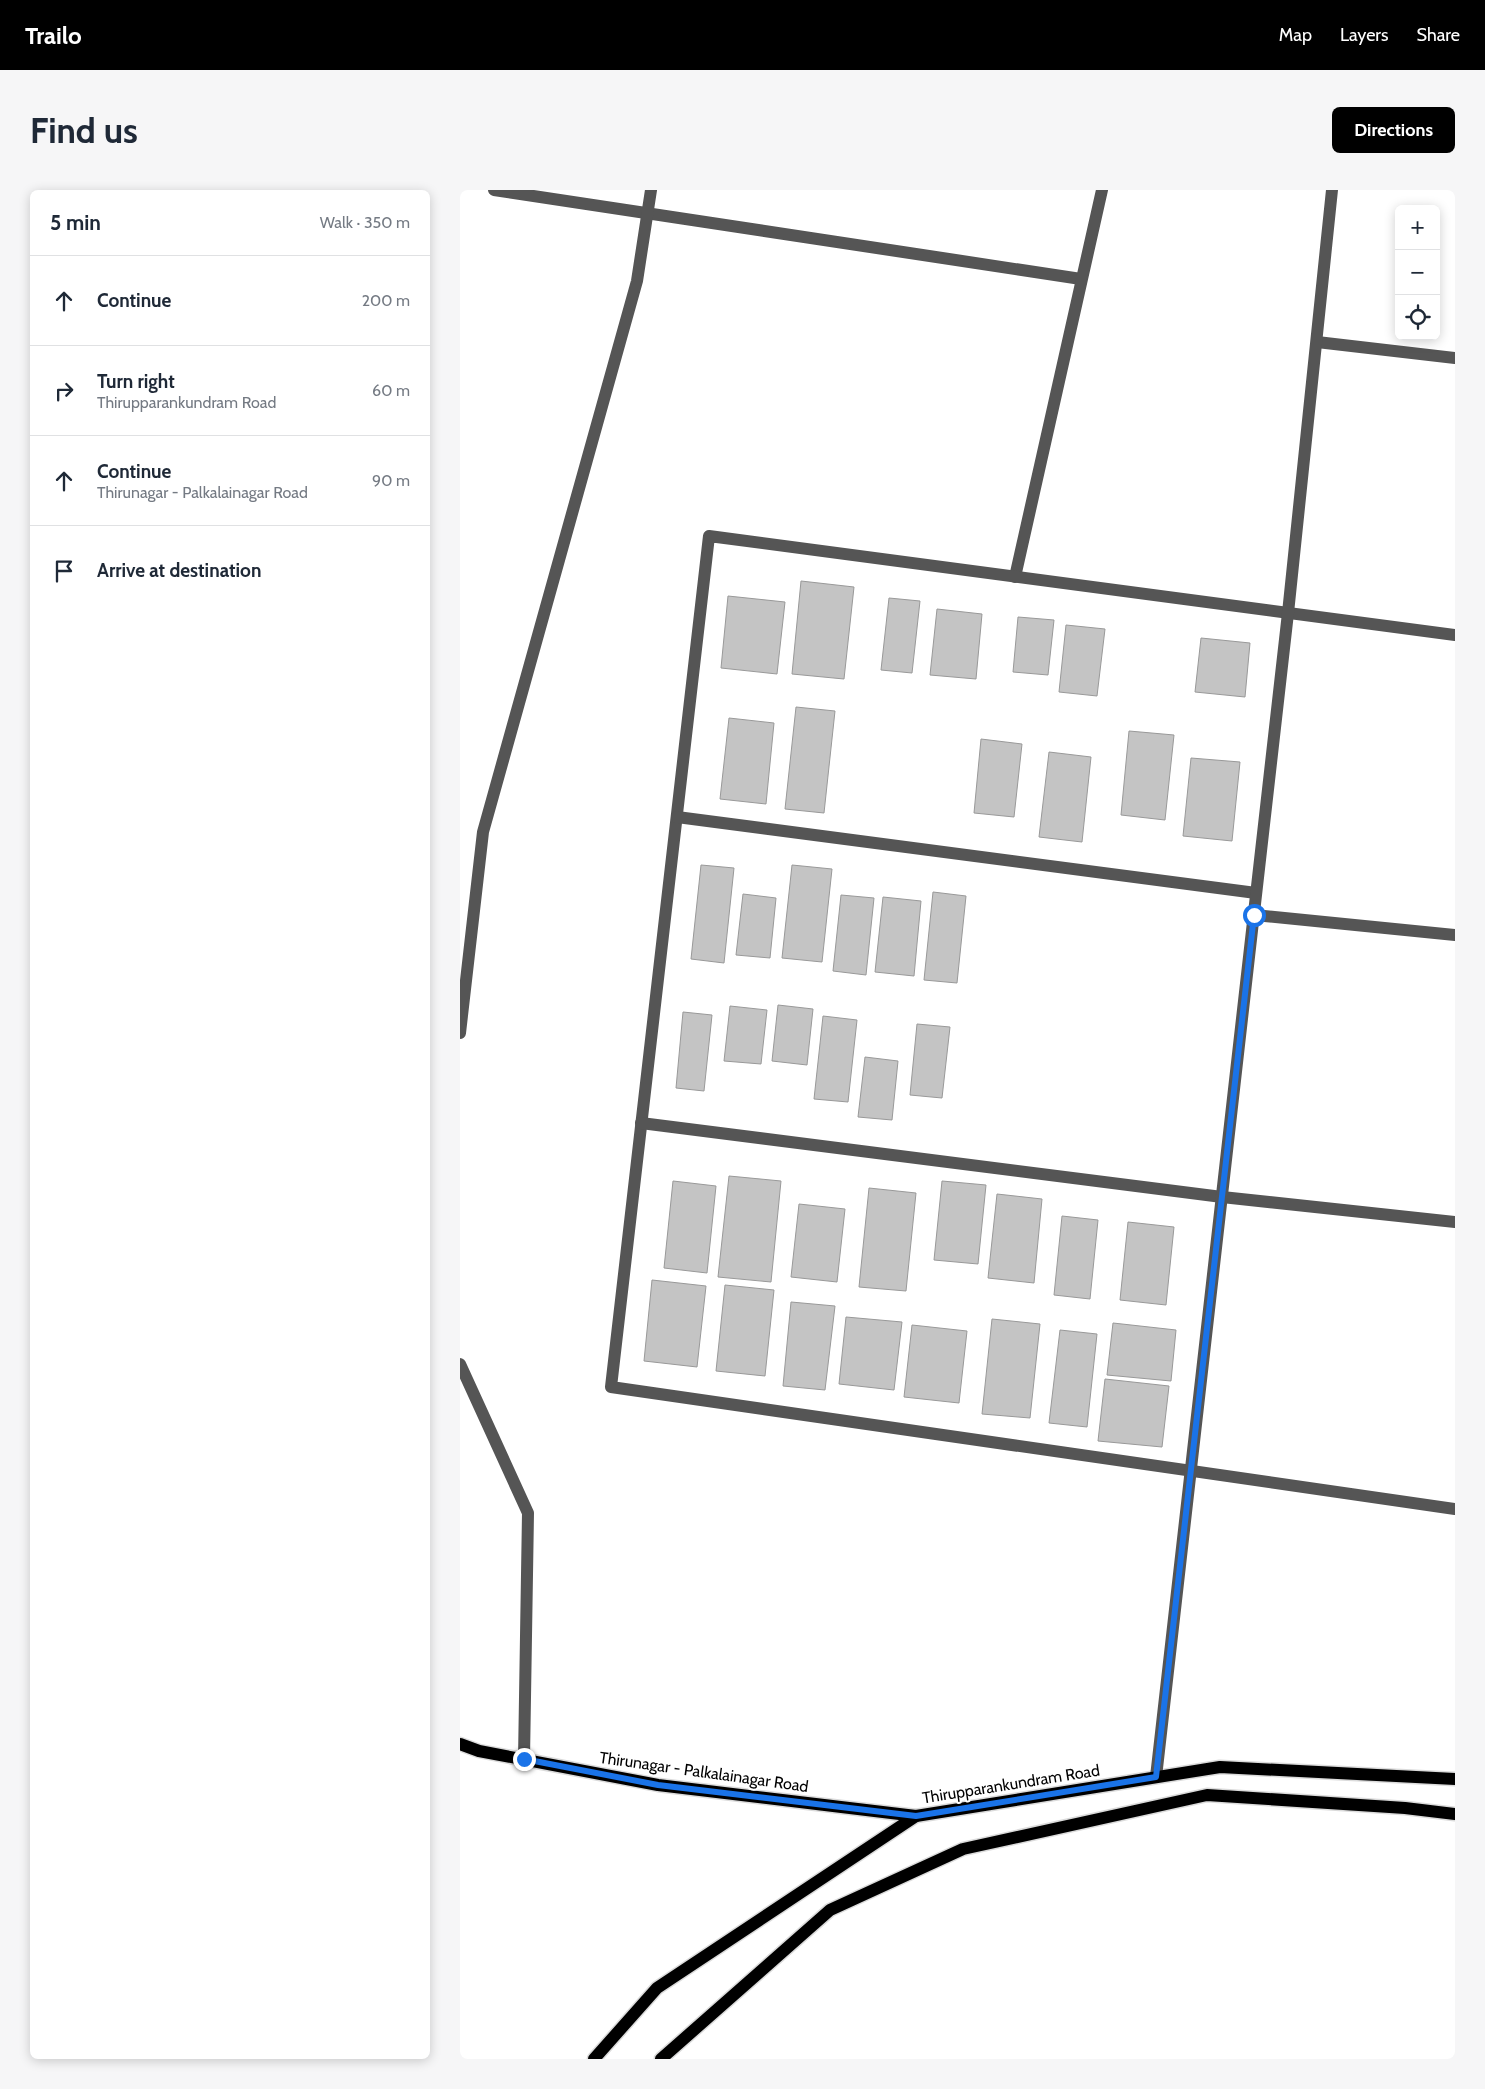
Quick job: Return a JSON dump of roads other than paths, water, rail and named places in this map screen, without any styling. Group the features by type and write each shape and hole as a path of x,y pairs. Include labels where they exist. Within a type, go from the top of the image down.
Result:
{"main road":[{"name":"Thirunagar - Palkalainagar Road","path":"460,1744 479,1751 658,1785 916,1816"},
{"name":"Thirupparankundram Road","path":"594,2059 657,1988 916,1816 1220,1767 1455,1779"},
{"path":"661,2059 830,1910 963,1849 1208,1795 1405,1808 1455,1814"}],"street":[{"path":"494,190 1081,279"},
{"path":"460,1033 483,832 637,281 651,190"},
{"path":"1015,576 1102,190"},
{"path":"1156,1777 1288,613 1332,190"},
{"path":"1317,342 1455,358"},
{"path":"1455,635 709,536 611,1387 1455,1509"},
{"path":"676,817 1256,893"},
{"path":"1254,915 1455,935"},
{"path":"641,1122 1222,1197 1455,1222"},
{"path":"460,1364 528,1513 524,1759"}]}
